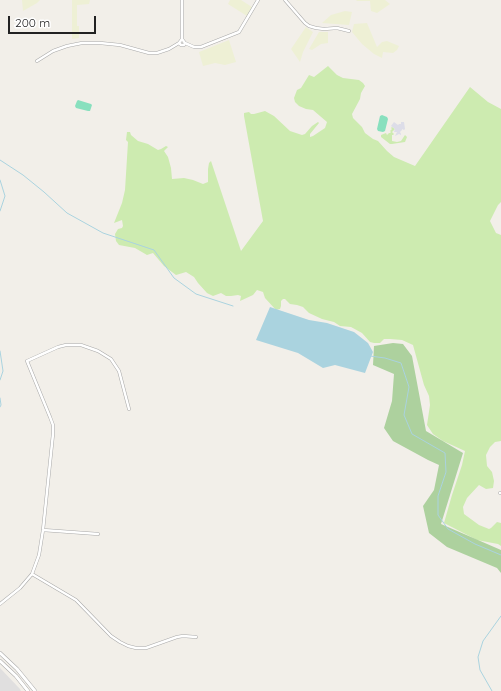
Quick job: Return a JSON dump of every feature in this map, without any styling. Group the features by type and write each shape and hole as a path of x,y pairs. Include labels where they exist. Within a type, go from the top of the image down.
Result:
{"street":[{"path":"37,61 67,46 82,43 120,45 149,53 157,53 169,49 179,43 182,39 182,0"},
{"path":"182,39 194,47 201,47 239,32 258,0"},
{"path":"285,0 304,23 309,26 316,28 342,28 349,31"},
{"path":"179,43 184,45 186,43"},
{"path":"0,604 20,588 32,574 39,554 43,530 53,425 27,361 66,345 81,345 98,350 110,359 119,371 128,409"},
{"path":"43,530 98,534"},
{"path":"32,574 76,600 111,636 128,646 146,648 177,637 196,637"},
{"path":"0,653 17,669 35,691"},
{"path":"0,661 16,676 28,691"}],"shaded area":[{"path":"394,122 398,125 401,124 401,122 404,122 405,129 402,129 400,132 401,135 399,134 395,136 397,132 394,132 395,129 391,126"},
{"path":"0,668 20,689 21,691 0,691"}],"green space":[{"path":"22,0 40,0 23,11"},
{"path":"72,0 90,0 89,4 77,5 77,26 79,26 79,38 72,39"},
{"path":"230,0 241,0 252,7 247,16 228,4"},
{"path":"385,0 390,4 377,13 371,11 370,1 356,1"},
{"path":"345,11 352,12 349,25 322,23 331,15"},
{"path":"367,23 377,47 382,42 387,41 399,46 397,50 393,53 383,52 382,58 374,54 362,44 352,32 354,24"},
{"path":"306,27 313,32 303,52 300,62 291,49"},
{"path":"319,32 328,32 328,43 321,44 312,50 309,49"},
{"path":"229,40 236,62 225,65 215,63 203,66 199,52"},
{"path":"328,66 337,75 343,78 359,80 365,86 352,114 353,118 362,127 365,133 378,141 394,157 415,166 470,87 488,102 501,109 501,202 490,221 496,233 501,235 501,441 495,442 490,447 486,455 487,466 492,472 494,481 493,488 486,489 479,485 467,498 463,507 464,514 479,525 489,529 497,522 501,523 501,546 498,544 477,540 444,523 465,451 443,441 433,434 427,425 430,405 429,396 424,385 413,345 402,340 390,339 384,339 380,343 370,342 362,333 351,327 340,326 334,322 322,319 309,313 303,307 290,304 285,299 281,301 280,309 276,310 265,298 263,292 257,290 253,295 240,301 241,296 238,295 226,296 221,293 213,296 207,293 194,277 186,272 176,275 164,266 153,253 147,255 135,248 119,245 116,241 115,234 118,229 122,228 123,226 122,220 114,223 122,203 125,190 128,142 126,140 127,132 130,132 131,135 138,141 148,144 158,150 166,146 168,147 164,151 168,157 172,179 184,178 203,184 208,182 208,169 211,161 241,251 263,221 244,113 249,112 254,114 265,111 274,116 290,131 302,135 318,122 319,123 310,134 310,137 313,136 325,128 327,122 313,110 299,106 295,102 294,98 297,90 301,88 309,75 314,77"},
{"path":"78,100 91,104 90,111 76,108 75,106"},
{"path":"382,115 388,119 385,131 383,132 378,131 377,129 380,116"},
{"path":"392,127 395,129 392,132 394,134 392,135 392,141 401,141 405,135 407,137 405,142 390,144 381,137 381,135 386,133 387,135 390,133"},
{"path":"393,343 403,344 412,356 426,431 463,453 441,524 501,550 501,573 497,568 447,547 429,533 423,506 434,490 439,465 393,441 384,428 392,401 394,374 373,365 374,346"}],"water":[{"path":"270,307 309,320 327,323 354,332 368,343 373,352 365,373 335,365 323,368 298,353 256,340"}],"waterway":[{"path":"0,160 23,175 67,213 103,233 154,250 174,278 196,294 233,306"},
{"path":"0,180 5,196 0,211"},
{"path":"0,351 3,371 0,380"},
{"path":"370,356 385,358 401,363 409,387 404,415 412,434 445,453 446,472 438,496 438,515 448,529 475,544 501,555"},
{"path":"0,398 0,407"},
{"path":"492,691 480,670 478,657 483,641 501,616"}]}
